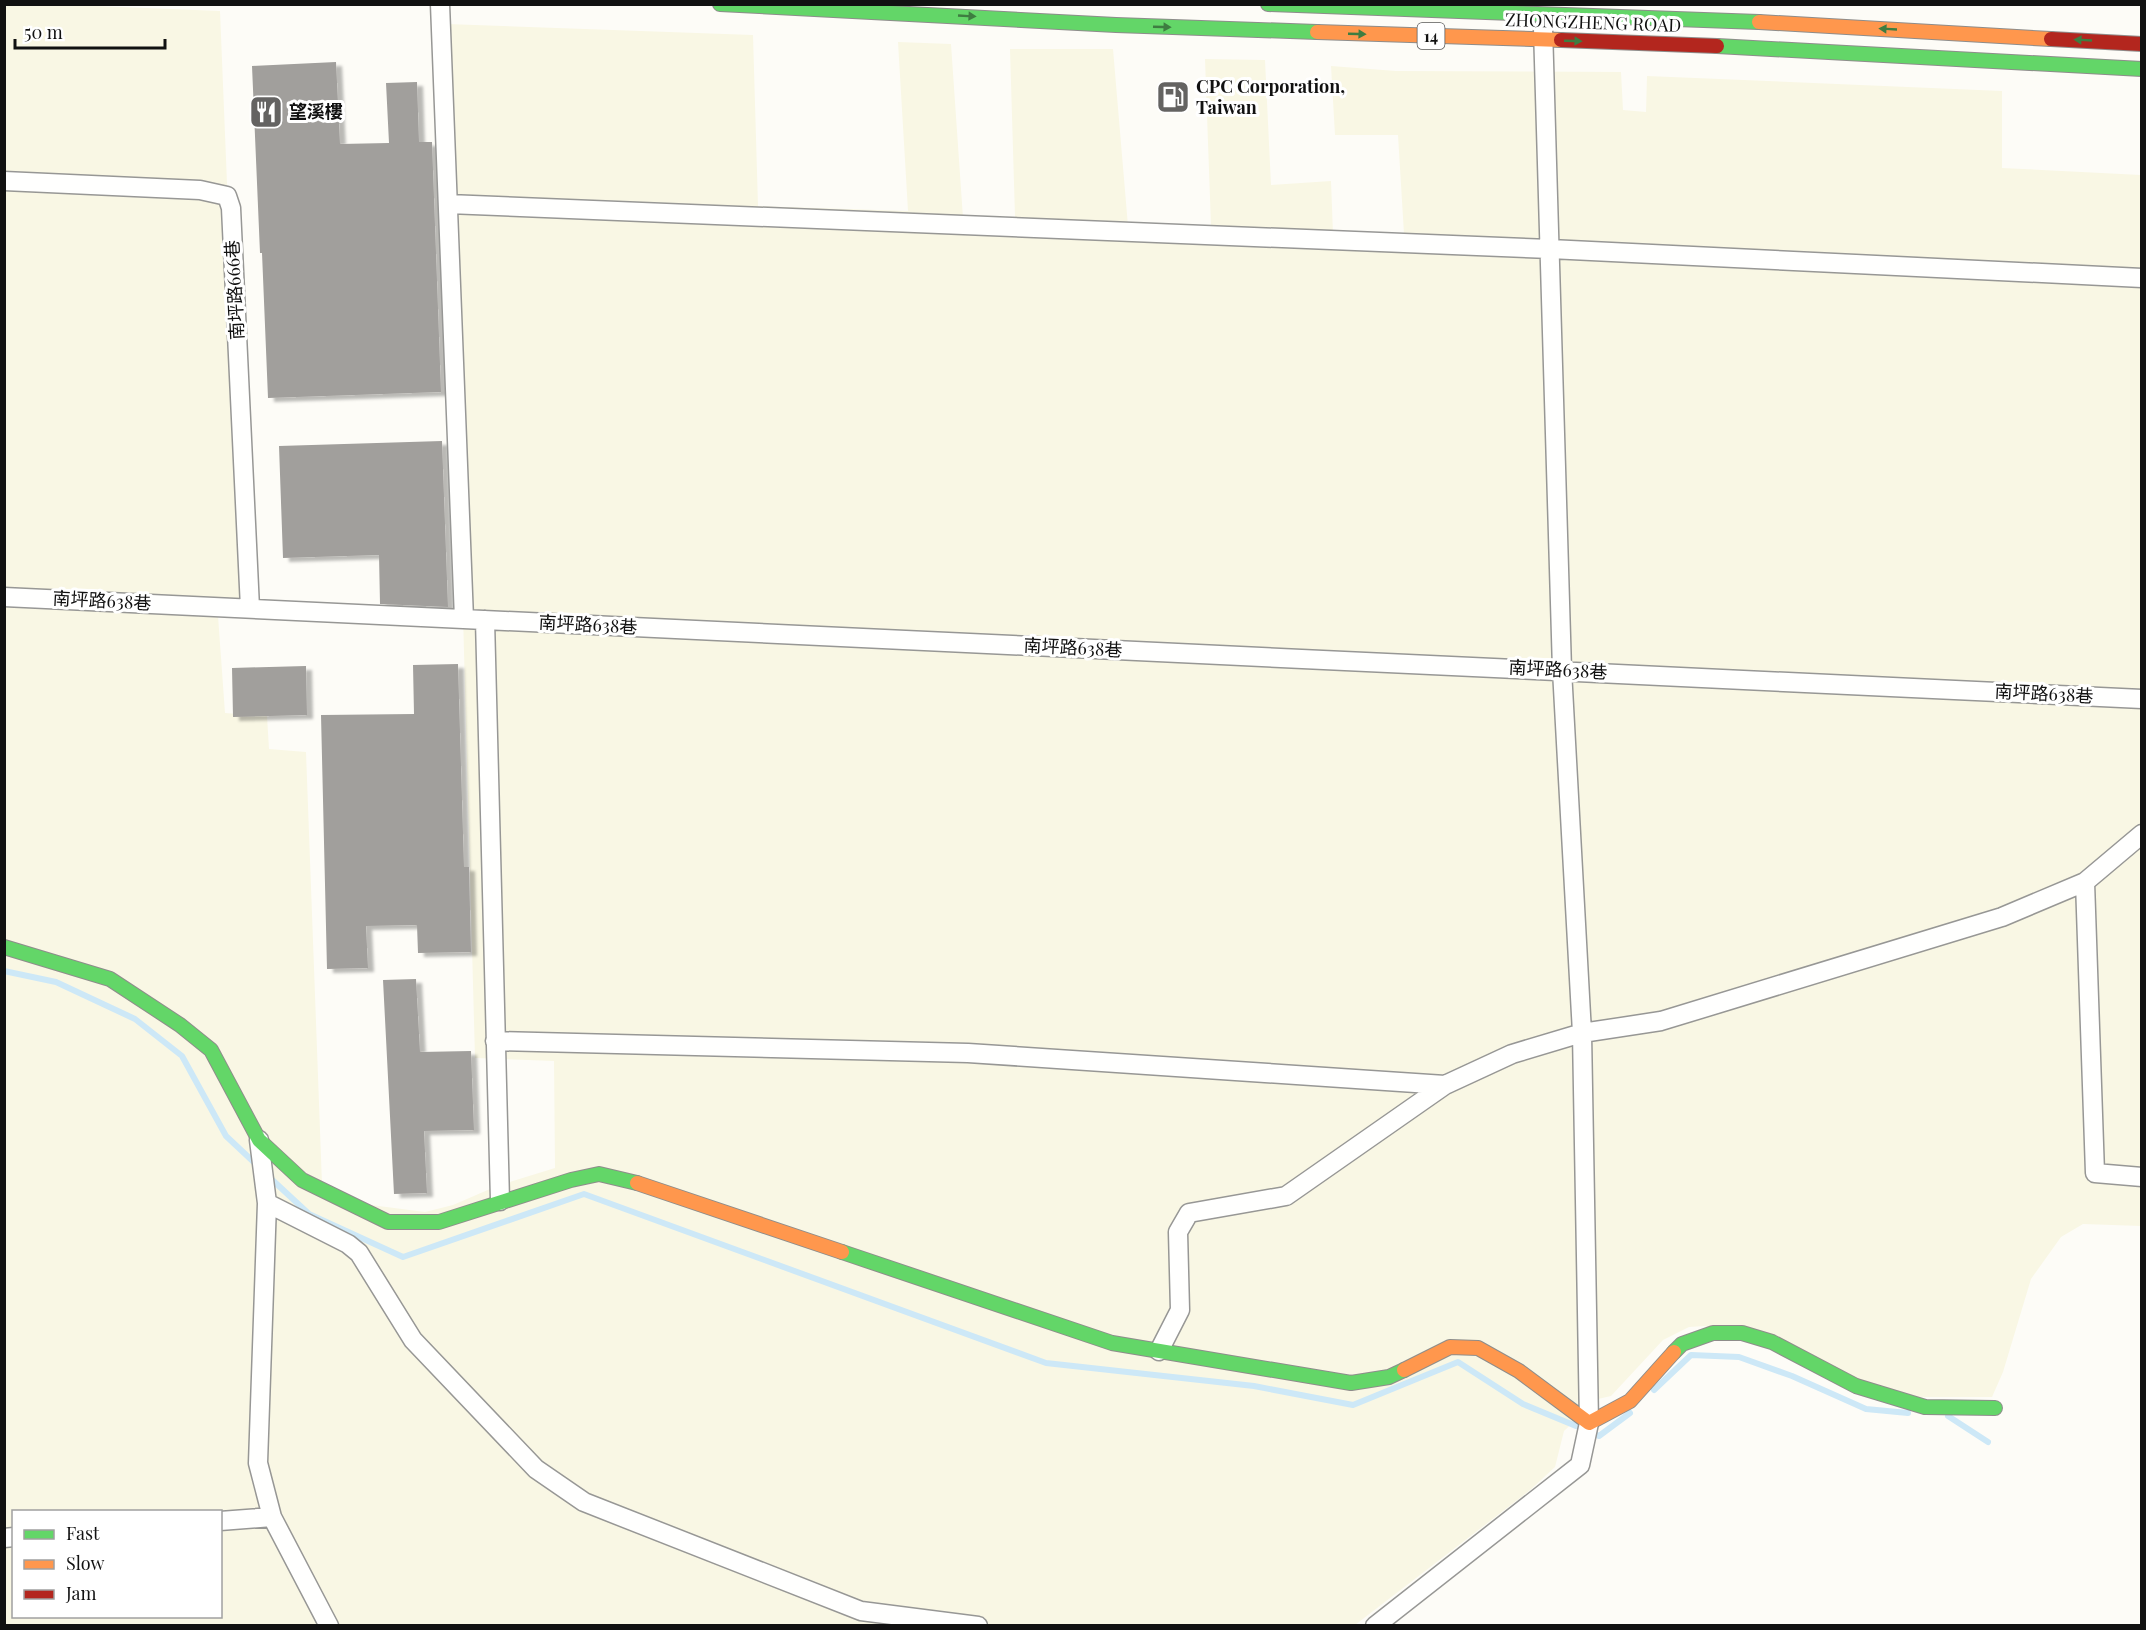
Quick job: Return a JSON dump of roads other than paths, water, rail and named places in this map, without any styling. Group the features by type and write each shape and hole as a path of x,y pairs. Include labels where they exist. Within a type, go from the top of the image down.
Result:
{"main road":[{"name":"ZHONGZHENG ROAD","path":"720,4 1116,25 1689,44 2142,69"},
{"name":"ZHONGZHENG ROAD","path":"1268,4 1544,13 1688,11 2142,44"},
{"path":"4,947 110,980 180,1025 211,1050 259,1140 302,1180 388,1222 439,1222 500,1201 599,1174 656,1188 1112,1343 1159,1351 1351,1383 1389,1377 1450,1347 1478,1348 1519,1371 1589,1423 1630,1401 1682,1344 1713,1333 1742,1333 1772,1342 1856,1386 1925,1407 1995,1408"}],"street":[{"path":"440,4 464,619"},
{"path":"1688,11 1689,44"},
{"path":"1375,1626 1580,1465 1589,1423 1582,1033 1562,670 1542,40 1544,13"},
{"name":"南坪路666巷","path":"4,181 200,190 227,196 231,208 250,608"},
{"path":"448,204 1550,249 2142,278"},
{"name":"南坪路638巷","path":"4,597 2142,699"},
{"path":"485,620 500,1201"},
{"path":"1159,1351 1180,1310 1178,1232 1189,1213 1286,1196 1445,1085 1512,1054 1582,1033 1661,1021 2002,917 2085,882 2142,834"},
{"path":"2085,882 2095,1173 2142,1177"},
{"path":"495,1041 968,1053 1445,1085"},
{"path":"259,1140 267,1203 258,1463 272,1517 329,1626"},
{"path":"267,1203 348,1244 359,1253 413,1340 536,1469 584,1502 861,1611 978,1626"},
{"path":"222,1521 272,1517"}],"waterway":[{"path":"4,971 56,982 135,1019 182,1056 226,1136 258,1166"},
{"path":"267,1175 309,1214 403,1257 584,1194 1046,1363 1254,1386 1353,1405 1458,1362 1523,1404 1576,1426"},
{"path":"1654,1390 1691,1355 1739,1357 1792,1376 1866,1409 1908,1413"},
{"path":"1588,1431 1599,1436 1630,1413"},
{"path":"1948,1416 1988,1442"}],"place":[{"name":"CPC Corporation, Taiwan","path":"1173,97"},
{"name":"望溪樓","path":"266,112"}]}
